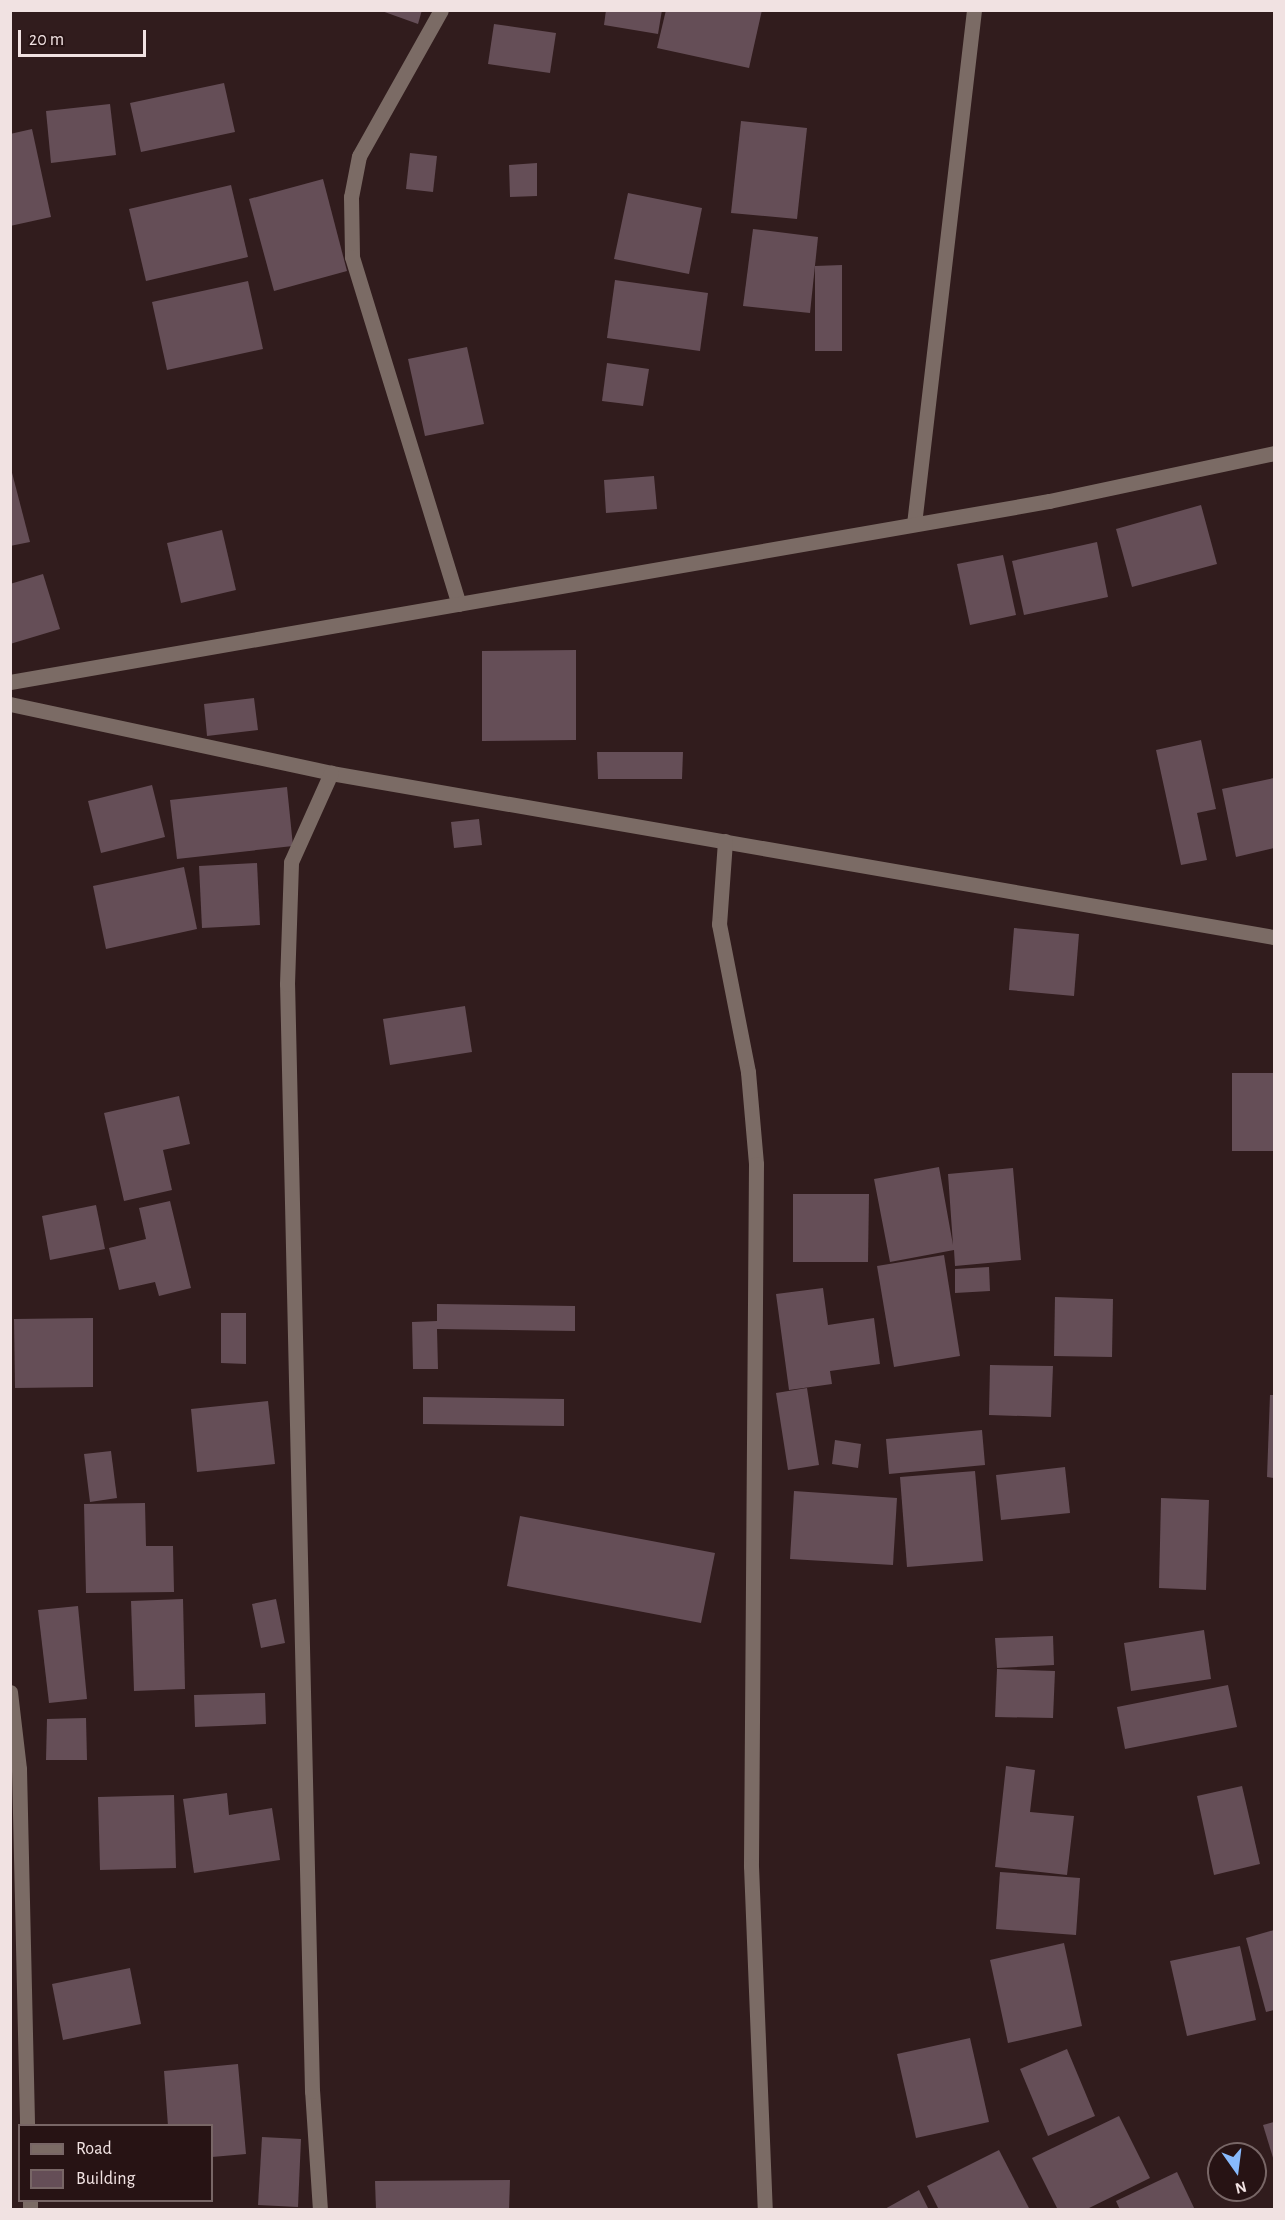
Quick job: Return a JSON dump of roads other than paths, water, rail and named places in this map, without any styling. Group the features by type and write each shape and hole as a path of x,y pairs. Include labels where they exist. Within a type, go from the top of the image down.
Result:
{"street":[{"path":"441,10 359,156 351,197 352,257 459,603"},
{"path":"914,524 974,10"},
{"path":"10,682 914,524 1275,453"},
{"path":"10,704 331,773 1275,937"},
{"path":"320,2210 312,2091 286,984 291,862 331,773"},
{"path":"725,841 719,924 748,1072 756,1164 751,1866 765,2210"},
{"path":"10,1692 19,1769 27,2124"}]}
